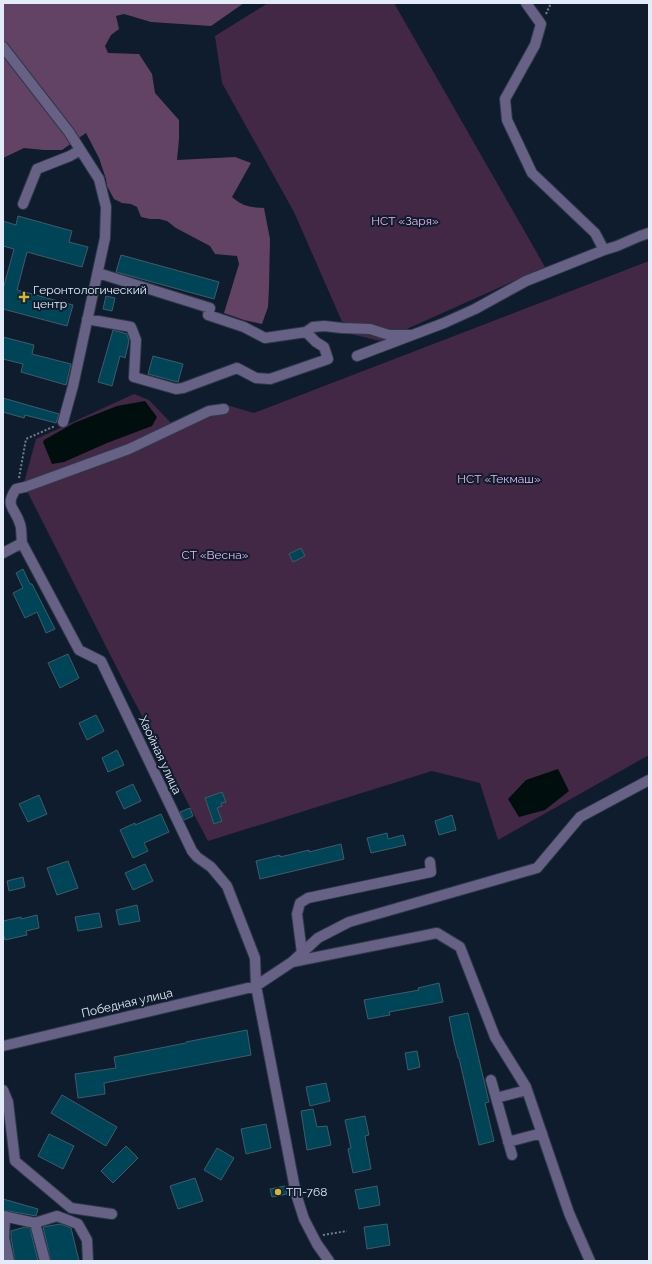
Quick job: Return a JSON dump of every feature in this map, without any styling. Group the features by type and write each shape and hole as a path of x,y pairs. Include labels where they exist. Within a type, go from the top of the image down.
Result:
{"street":[{"path":"526,3 541,24 535,45 505,99 507,120 532,173 595,233 604,250"},
{"path":"3,47 69,132 99,179 106,207 105,238 73,386 63,422"},
{"path":"23,204 37,169 70,156 80,150"},
{"path":"357,356 444,324 526,281 649,233"},
{"path":"98,273 210,308 208,315 244,327 265,338 306,332 313,327 324,326 370,329 389,335 411,335"},
{"path":"87,319 131,327 136,340 134,377 176,389 183,388 237,368 256,378 270,379 328,359 324,347 316,342 306,332"},
{"path":"3,553 22,543 21,525 10,504 11,496 16,489 129,449 209,411 224,409"},
{"name":"Хвойная улица","path":"22,543 79,650 101,661 192,851 197,857 211,867 226,886 255,958 256,986 296,1194 304,1219 329,1261"},
{"path":"256,986 292,962 318,938 349,922 537,868 580,817 649,780"},
{"path":"302,953 297,914 300,903 308,898 431,872 430,862"},
{"path":"292,962 437,933 460,947 495,1036 527,1090 569,1213 590,1261"},
{"name":"Победная улица","path":"3,1046 256,986"},
{"path":"491,1080 512,1155"},
{"path":"3,1090 8,1102 15,1161 71,1208 112,1214"},
{"path":"496,1098 527,1090"},
{"path":"508,1142 542,1133"},
{"path":"9,1261 4,1238 4,1216 35,1223 57,1216 78,1224 87,1240 88,1261"},
{"path":"35,1223 44,1261"}],"path":[{"path":"16,489 26,439 63,422"},
{"path":"313,1236 347,1231"}],"green space":[{"name":"НСТ «Заря»","path":"268,3 394,3 545,267 380,341 347,333 294,212 222,83 215,36"},
{"path":"649,261 649,755 498,840 480,783 432,771 208,841 122,678 25,487 24,483 36,439 134,394 149,400 171,423 223,404 254,413"}],"shaded area":[{"path":"3,3 244,3 211,26 151,22 124,14 116,16 119,29 111,35 105,46 108,53 139,54 152,74 155,93 179,120 177,160 235,157 251,163 232,197 247,206 264,208 270,239 268,307 262,324 224,313 239,264 237,256 215,254 210,246 176,228 167,221 141,217 137,207 114,199 107,186 99,158 86,133 62,150 24,148 3,158"},
{"path":"145,401 157,417 152,426 107,443 64,462 52,464 43,442 44,440 74,423 117,406"},
{"path":"558,769 569,791 545,810 519,817 508,799 526,780"}],"building":[{"name":"Геронтологический центр","path":"18,216 72,231 69,242 88,247 82,267 27,252 17,290 73,305 67,326 3,309 3,289 14,249 3,246 3,221 16,225"},
{"path":"121,255 219,282 214,299 116,272"},
{"path":"106,296 115,298 112,311 103,309"},
{"path":"113,330 127,334 129,341 125,358 120,356 112,386 98,382"},
{"path":"3,337 34,345 32,354 71,364 66,385 21,372 23,364 3,359"},
{"path":"153,356 183,364 178,382 148,374"},
{"path":"3,398 59,414 56,423 25,415 24,418 3,412"},
{"path":"301,548 305,556 293,562 289,554"},
{"path":"23,569 55,629 46,633 37,612 25,618 13,593 23,588 16,573"},
{"path":"68,654 79,678 60,688 48,663"},
{"path":"96,715 104,731 87,740 79,723"},
{"path":"117,750 124,765 108,772 102,758"},
{"path":"133,784 141,801 124,809 116,792"},
{"path":"222,792 226,802 221,803 222,806 217,808 222,821 214,824 205,798"},
{"path":"39,795 47,814 28,822 19,804"},
{"path":"190,808 193,816 184,820 180,812"},
{"path":"161,814 169,832 144,843 148,851 133,858 120,830"},
{"path":"452,815 456,830 439,835 435,821"},
{"path":"387,833 388,839 403,835 406,845 371,853 367,838"},
{"path":"341,844 344,859 260,879 256,861 309,850 309,852"},
{"path":"68,861 78,888 57,895 47,868"},
{"path":"145,864 153,881 133,890 125,873"},
{"path":"23,877 25,887 9,891 7,881"},
{"path":"137,905 140,921 119,925 116,910"},
{"path":"99,913 102,927 78,931 75,917"},
{"path":"37,915 39,928 26,931 27,935 5,940 3,934 3,921"},
{"path":"439,983 443,1002 389,1012 390,1015 368,1019 364,1000 419,990 418,988"},
{"path":"468,1013 489,1102 485,1103 494,1141 479,1145 449,1017"},
{"path":"247,1030 251,1055 104,1083 105,1094 78,1098 75,1074 116,1068 114,1057"},
{"path":"417,1051 420,1067 408,1070 405,1053"},
{"path":"326,1083 330,1101 310,1106 306,1087"},
{"path":"62,1095 117,1127 106,1146 51,1113"},
{"path":"313,1109 317,1127 327,1126 331,1145 307,1150 301,1111"},
{"path":"365,1116 369,1135 365,1136 371,1169 353,1173 348,1149 351,1148 345,1120"},
{"path":"266,1124 271,1148 246,1154 241,1129"},
{"path":"49,1134 74,1146 63,1169 38,1156"},
{"path":"126,1146 138,1158 113,1183 101,1171"},
{"path":"217,1148 234,1158 221,1180 204,1170"},
{"path":"195,1178 203,1201 178,1209 170,1186"},
{"name":"ТП-768","path":"285,1186 287,1194 272,1197 270,1189"},
{"path":"377,1186 380,1205 359,1209 355,1190"},
{"path":"3,1199 38,1209 36,1216 3,1210"},
{"path":"60,1224 71,1228 79,1261 51,1261 43,1227"},
{"path":"387,1224 390,1245 367,1249 364,1227"},
{"path":"25,1227 30,1228 38,1261 15,1261 11,1231"}],"place":[{"name":"Геронтологический центр","path":"24,297"},
{"name":"ТП-768","path":"278,1192"}],"park label":[{"name":"НСТ «Текмаш»","path":"499,479"},
{"name":"СТ «Весна»","path":"215,555"}]}
